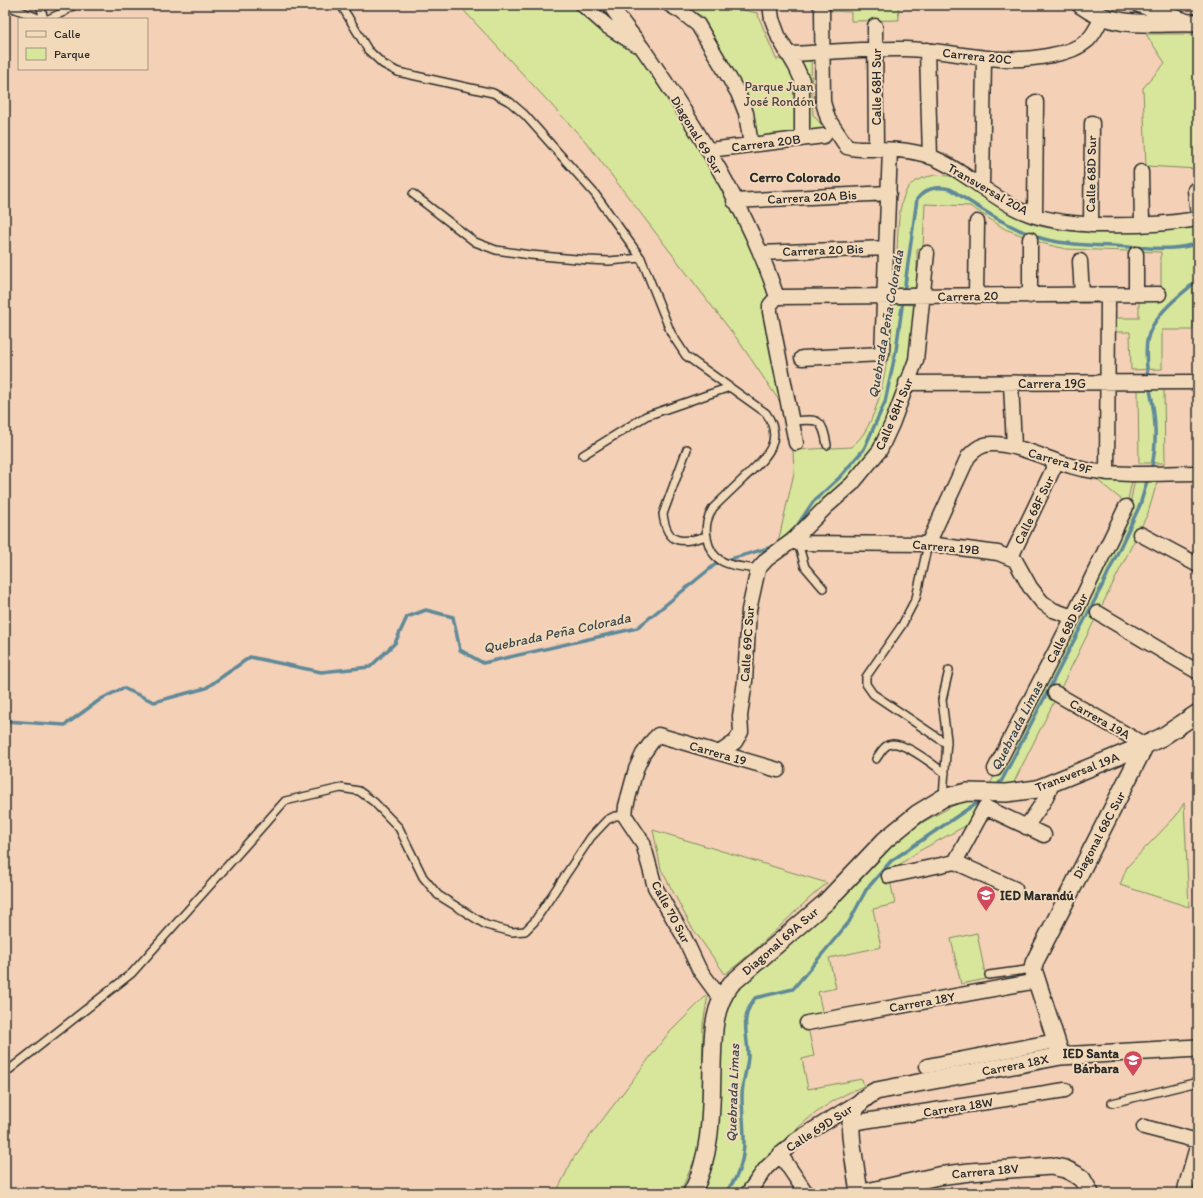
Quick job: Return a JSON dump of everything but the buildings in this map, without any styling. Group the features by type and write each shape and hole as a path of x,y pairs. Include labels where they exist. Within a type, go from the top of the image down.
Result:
{"street":[{"path":"583,5 607,26 644,50"},
{"name":"Diagonal 69 Sur","path":"610,5 644,50 709,150 760,253 777,297"},
{"path":"670,5 687,15 698,25 738,92 746,113 751,145"},
{"path":"770,5 772,19 786,54 796,67 802,80 802,139"},
{"path":"820,5 822,8 822,53"},
{"path":"1081,5 1102,17 1119,22 1144,24 1195,23"},
{"path":"1139,5 1195,23"},
{"name":"Carrera 20C","path":"786,54 875,49 927,50 984,59 1022,60 1062,53 1088,40 1095,31 1102,17"},
{"name":"Calle 68H Sur","path":"875,26 876,149"},
{"path":"927,50 930,157"},
{"name":"Transversal 20A","path":"822,53 822,93 825,111 833,127 847,147 919,153 930,157 982,186 1010,205 1035,216 1091,225 1170,223 1198,219"},
{"path":"982,186 984,59"},
{"path":"1035,216 1036,102"},
{"name":"Calle 68D Sur","path":"1091,225 1092,123"},
{"name":"Carrera 20B","path":"709,150 824,136"},
{"path":"802,358 882,354 890,297 886,248 890,150"},
{"path":"1141,172 1142,224"},
{"path":"1195,190 1198,214"},
{"name":"Carrera 20A Bis","path":"734,200 889,193"},
{"path":"976,296 977,222"},
{"path":"1030,239 1030,296"},
{"name":"Carrera 20 Bis","path":"760,253 886,248"},
{"name":"Calle 68H Sur","path":"795,542 827,506 852,484 871,462 880,450 892,424 906,383 916,360 917,297 927,253"},
{"path":"1136,254 1136,294"},
{"path":"1080,261 1082,295"},
{"name":"Carrera 20","path":"777,297 1159,294"},
{"path":"1107,473 1108,295"},
{"path":"777,297 770,305 770,312 796,443"},
{"name":"Carrera 19G","path":"906,383 1198,382"},
{"path":"1011,383 1014,447"},
{"name":"Carrera 19F","path":"928,544 962,468 973,450 990,444 1014,447 1056,462 1107,473 1198,473"},
{"name":"Calle 68F Sur","path":"1011,557 1056,462"},
{"name":"Calle 68D Sur","path":"995,769 1073,617 1126,507"},
{"path":"1140,534 1198,565"},
{"path":"758,569 767,559 795,542"},
{"name":"Carrera 19B","path":"795,542 928,544 985,551 1011,557"},
{"path":"1011,557 1030,587 1042,602 1054,610 1073,617"},
{"name":"Calle 69C Sur","path":"719,753 735,742 741,732 740,716 745,681 749,610 758,569"},
{"path":"1098,614 1198,672"},
{"name":"Carrera 19A","path":"1055,693 1145,745"},
{"name":"Transversal 19A","path":"1006,793 1035,790 1052,784 1145,745 1169,733 1198,713"},
{"name":"Carrera 19","path":"625,816 626,806 636,769 643,754 658,735 778,770"},
{"name":"Diagonal 68C Sur","path":"1035,975 1034,963 1046,936 1145,745"},
{"path":"1026,827 1044,801 1052,784"},
{"name":"Diagonal 69A Sur","path":"692,1193 703,1166 708,1141 713,1034 716,1015 721,999 731,984 826,902 885,840 917,814 943,798 967,792 1006,793"},
{"path":"955,862 986,807 1044,835"},
{"name":"Calle 70 Sur","path":"625,816 642,843 655,886 683,935 699,969 721,999"},
{"path":"889,876 955,862 1015,889"},
{"path":"1035,975 1059,1049"},
{"name":"Carrera 18Y","path":"807,1023 1035,975"},
{"name":"Carrera 18X","path":"927,1066 1059,1049 1198,1048"},
{"name":"Carrera 18X","path":"860,1101 876,1091 1059,1049"},
{"name":"Carrera 18W","path":"850,1123 1065,1090"},
{"path":"859,1193 850,1123 851,1117 860,1101"},
{"name":"Calle 69D Sur","path":"748,1193 766,1168 780,1154 814,1128 860,1101"},
{"path":"1144,1127 1198,1142 1184,1193"},
{"path":"780,1154 806,1193"},
{"name":"Carrera 18V","path":"863,1193 951,1174 1051,1166 1065,1169 1086,1186"}],"lane":[{"path":"5,5 38,18"},
{"path":"40,5 44,18"},
{"path":"50,18 64,12 74,5"},
{"path":"341,5 368,50 382,64 398,72 493,93 510,102 525,115 595,194 641,258 671,333 686,356 766,413 770,420 774,436 767,457 713,508 707,520 709,548 717,558 728,565 758,569"},
{"path":"413,194 475,242 496,250 530,255 602,261 641,258"},
{"path":"583,455 646,416 730,387"},
{"path":"792,421 814,420 820,423 824,427 827,445"},
{"path":"687,449 663,514 664,524 668,533 677,541 685,542 707,536"},
{"path":"795,542 804,567 823,588"},
{"path":"928,544 916,598 902,625 866,677 866,684 873,694 947,744"},
{"path":"943,798 947,744 942,700 949,670"},
{"path":"876,759 887,745 894,743 902,744 945,773"},
{"path":"5,1073 132,973 286,801 341,788 359,792 374,802 399,828 423,877 438,895 486,925 512,932 525,931 534,922 591,837 606,820 615,816 625,816"},
{"path":"989,975 1035,975"},
{"path":"1112,1104 1198,1082"}],"green space":[{"path":"460,5 573,5 599,29 638,54 702,153 756,256 769,299 791,418 738,340 586,142"},
{"name":"Parque Juan José Rondón","path":"683,5 721,5 757,13 776,59 811,61 813,115 828,132 756,137 746,96 724,54 703,17"},
{"path":"831,5 898,5 899,20 851,21 851,12 831,11"},
{"path":"1146,34 1198,34 1198,169 1146,166 1143,88 1165,63"},
{"path":"936,175 952,176 962,181 979,190 1018,218 1035,225 1080,232 1106,233 1157,231 1198,225 1198,289 1193,289 1193,330 1162,330 1162,369 1131,370 1130,332 1115,332 1115,318 1139,318 1139,299 1161,299 1161,252 1066,249 1045,244 1005,229 970,206 925,204 923,247 917,249 917,288 897,289 899,222 904,197 908,188 914,182"},
{"path":"894,304 917,305 908,359 883,426 867,457 843,487 776,551 794,473 793,450 852,447 863,435 871,419 882,388"},
{"path":"1138,389 1164,389 1165,463 1139,463"},
{"path":"1096,479 1132,481 1127,504"},
{"path":"1135,479 1158,479 1148,513 1011,788 988,788 1129,509"},
{"path":"975,799 986,807 980,818 919,851 896,867 889,876 895,904 873,909 881,947 829,958 836,988 818,992 824,1020 807,1023 814,1056 802,1059 808,1089 862,1079 864,1086 845,1094 828,1105 796,1130 782,1144 756,1176 745,1193 698,1193 719,1029 727,1000 745,981 796,940 899,838 925,821 956,804"},
{"path":"1184,803 1189,907 1120,885 1127,867 1176,816"},
{"path":"653,830 827,883 739,964 725,974 691,926 661,869"},
{"path":"977,933 986,979 961,984 951,939"},
{"path":"708,994 703,1025 702,1114 699,1149 680,1193 556,1193 574,1157 667,1035"}],"waterway":[{"name":"Quebrada Peña Colorada","path":"904,292 917,199 924,192 936,188 950,189 1007,224 1044,239 1086,245 1155,248 1190,246 1198,243"},
{"name":"Quebrada Limas","path":"1148,379 1146,360 1147,341 1154,323 1160,314 1175,299 1198,280"},
{"name":"Quebrada Peña Colorada","path":"781,541 795,529 813,502 839,478 864,449 885,402 896,350 903,300"},
{"name":"Quebrada Limas","path":"1149,385 1155,427 1151,470"},
{"name":"Quebrada Limas","path":"996,787 1002,780 1101,588 1140,505 1148,478"},
{"name":"Quebrada Peña Colorada","path":"5,721 65,725 101,699 123,688 154,702 206,688 250,657 321,672 370,667 395,643 407,617 426,610 453,617 460,650 483,663 637,628 717,563 775,546"},
{"name":"Quebrada Limas","path":"725,1193 736,1178 743,1156 744,1136 742,1091 748,1057 746,1020 747,1013 755,998 793,989 849,922 866,890 891,861 984,798"}],"place":[{"name":"IED Marandú","path":"986,912"},
{"name":"IED Santa Bárbara","path":"1133,1077"}],"district":[{"name":"Cerro Colorado","path":"795,177"}]}
